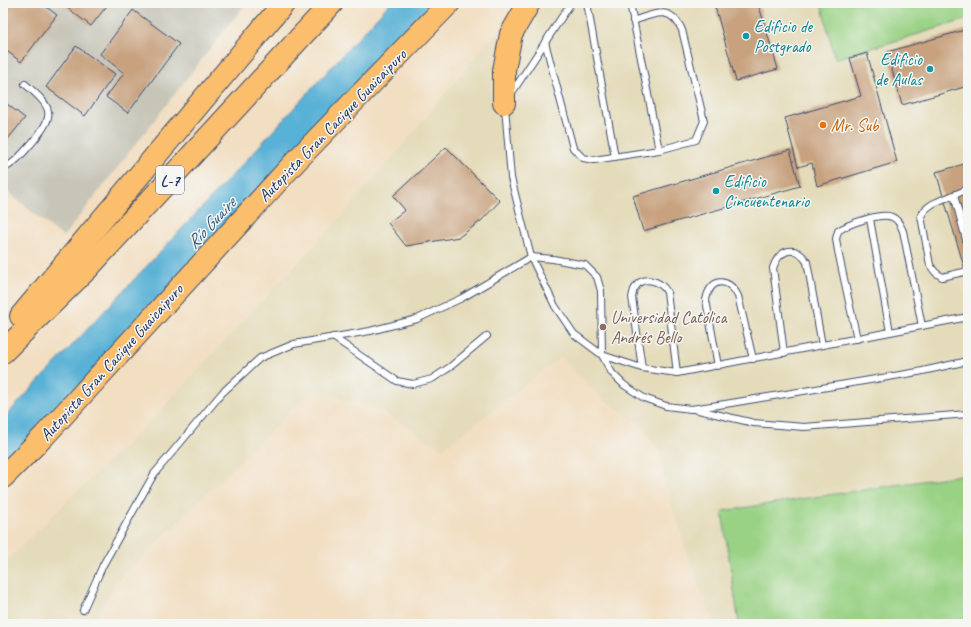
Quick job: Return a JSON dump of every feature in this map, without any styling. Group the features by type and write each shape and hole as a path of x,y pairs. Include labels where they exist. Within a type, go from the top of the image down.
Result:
{"highway":[{"path":"3,338 284,3"},
{"name":"L-7","path":"3,352 87,269 332,3"},
{"name":"Autopista Gran Cacique Guaicaipuro","path":"3,477 44,436 297,160 449,3"},
{"path":"504,103 504,70 511,34 529,3"}],"lane":[{"path":"571,3 504,103 511,178 531,257 554,306 574,334 602,356 612,373 624,385 644,398 666,406 691,409 754,423 804,427 968,414"},
{"path":"587,3 615,157"},
{"path":"630,3 659,150"},
{"path":"545,42 573,148 583,158 594,160 659,150 696,140 704,121 682,30 678,21 671,14 664,12 633,20"},
{"path":"3,169 13,164 46,126 48,113 44,101 25,84"},
{"path":"968,190 954,194 931,204 924,209 921,216 930,264 934,272 942,277 968,271"},
{"path":"954,194 966,228 968,247"},
{"path":"857,339 836,240 838,231 846,226 886,215 893,217 899,222 903,231 922,326"},
{"path":"870,219 890,332"},
{"path":"784,353 773,268 777,258 784,252 791,251 799,253 806,262 822,345"},
{"path":"83,610 103,565 154,474 222,393 260,358 294,344 370,331 416,319 462,298 531,257 553,259 585,265 597,277 601,291 602,356"},
{"path":"642,368 632,298 635,287 643,281 655,281 663,286 667,292 677,373"},
{"path":"718,366 706,300 707,292 712,286 719,282 727,283 734,287 738,296 753,359"},
{"path":"602,356 642,368 677,373 968,317"},
{"path":"333,338 397,381 413,384 432,379 450,367 487,336"},
{"path":"691,409 918,372 968,361"}],"shaded area":[{"path":"3,3 246,3 63,237 3,188"},
{"name":"Universidad Católica Andrés Bello","path":"522,3 968,3 968,624 714,624 689,559 668,492 659,452 642,426 598,396 561,357 442,449 380,410 313,389 115,584 98,615 97,624 3,624 3,564 155,416 339,219 400,149 483,47"}],"green space":[{"path":"821,3 968,3 968,19 835,59"},
{"path":"968,474 968,624 739,624 722,511"}],"water":[{"name":"Río Guaire","path":"390,3 436,3 3,467 3,419 239,168"}],"building":[{"path":"3,3 41,3 57,15 21,62 3,48"},
{"path":"61,3 109,3 91,26"},
{"name":"Edificio de Postgrado","path":"714,3 758,3 778,69 736,81"},
{"path":"133,10 179,44 128,113 106,97 124,73 100,54"},
{"name":"Edificio de Aulas","path":"968,29 968,86 902,105 887,52"},
{"path":"76,46 115,74 85,116 46,87"},
{"path":"867,53 897,162 817,186 812,163 798,167 785,118 861,96 850,58"},
{"path":"3,101 25,118 3,145"},
{"path":"446,147 500,201 481,221 459,237 406,246 388,223 405,210 393,196"},
{"name":"Edificio Cincuentenario","path":"790,150 800,186 643,231 633,196"},
{"path":"968,163 968,280 936,172"}],"place":[{"name":"Edificio de Postgrado","path":"746,36"},
{"name":"Edificio de Aulas","path":"930,69"},
{"name":"Mr. Sub","path":"823,125"},
{"name":"Edificio Cincuentenario","path":"716,191"},
{"name":"Universidad Católica Andrés Bello","path":"603,327"}]}
